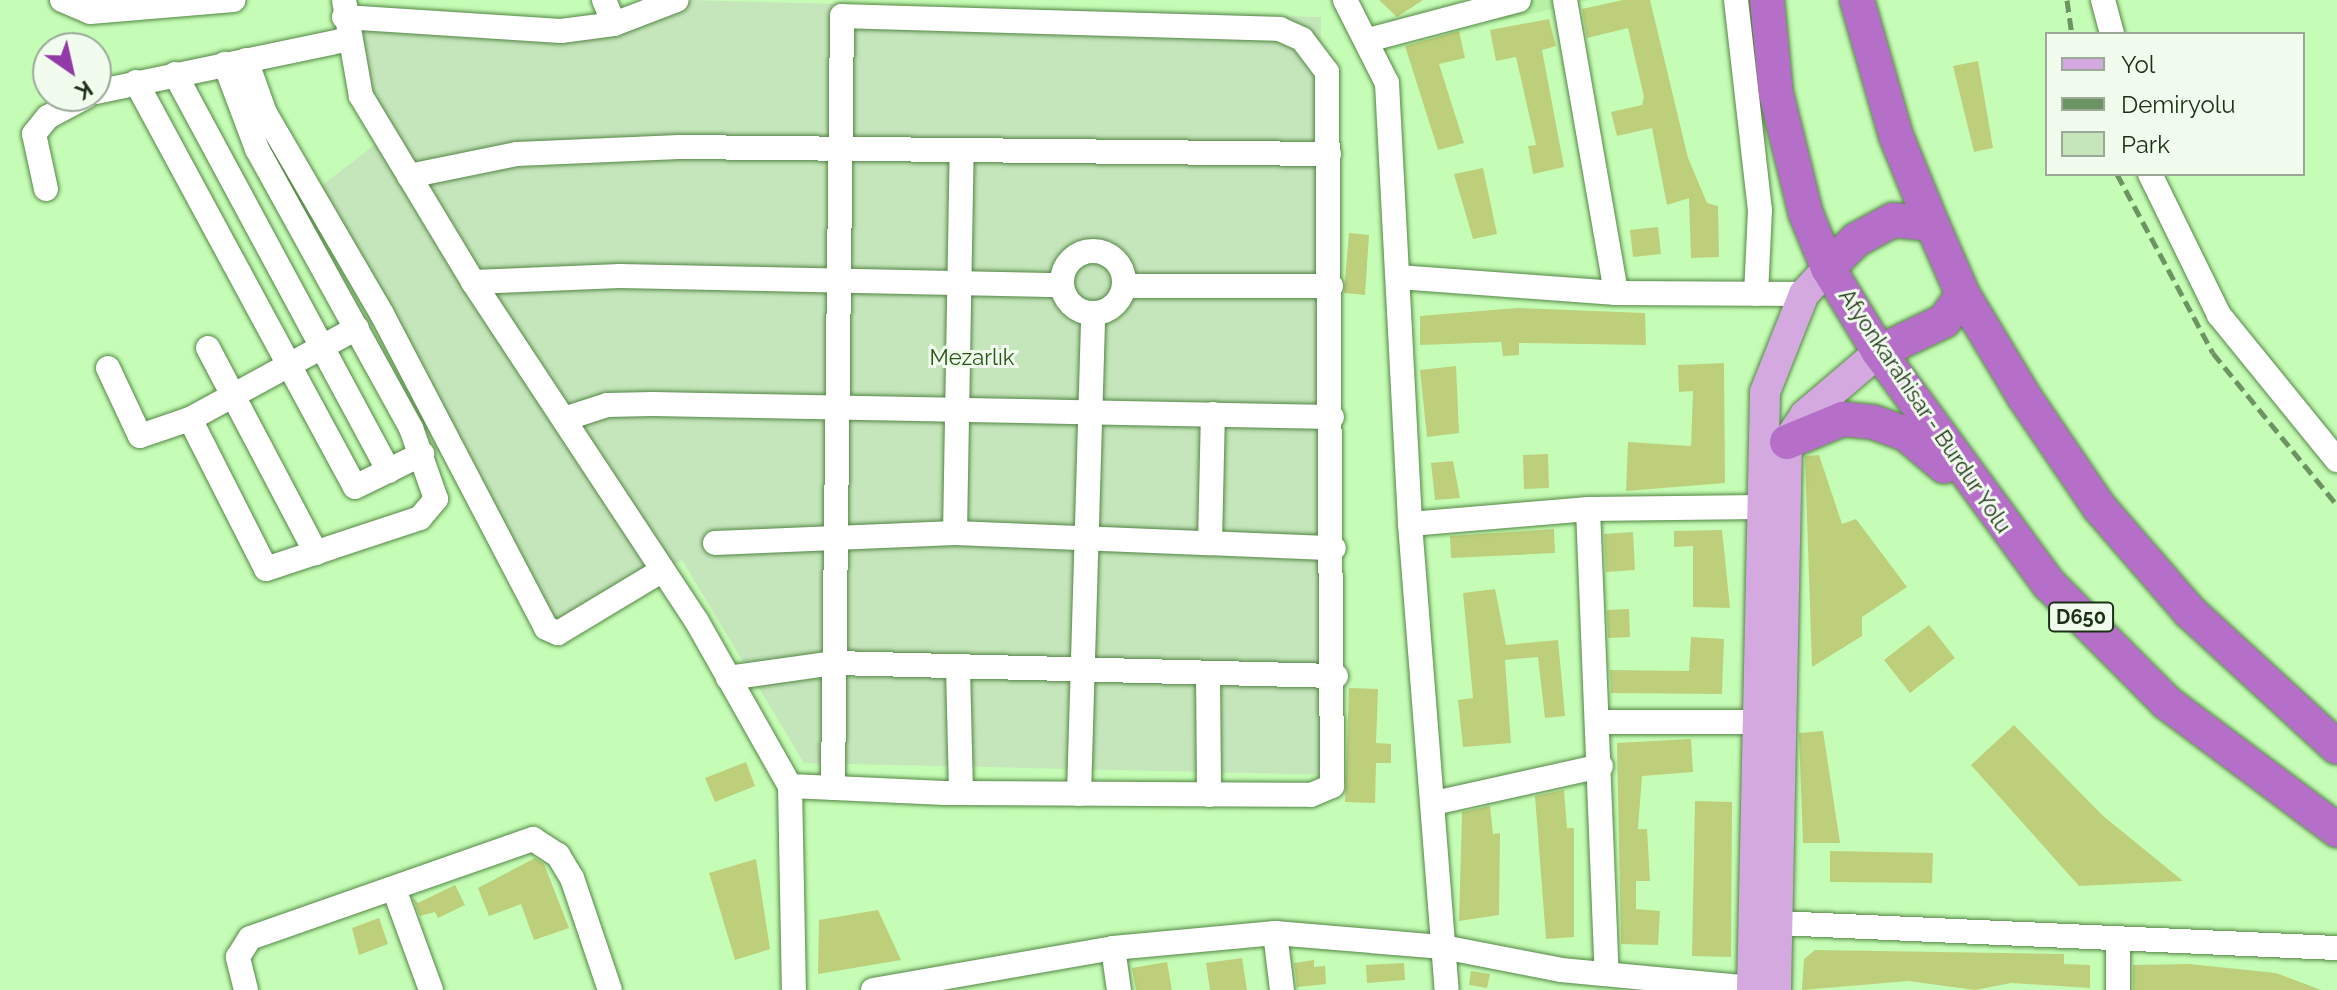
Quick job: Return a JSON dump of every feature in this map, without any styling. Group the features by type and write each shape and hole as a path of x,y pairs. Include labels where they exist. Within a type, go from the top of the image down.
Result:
{"highway":[{"name":"Afyonkarahisar - Burdur Yolu","path":"1767,0 1790,160 1828,268 1879,352 1977,494 2049,584 2166,702 2337,830"},
{"path":"1857,0 1896,136 1963,295 2099,507 2189,611 2337,747"},
{"path":"1828,268 1856,240 1893,220 1932,224"},
{"path":"1879,352 1944,321 1963,295"},
{"path":"1787,442 1843,419 1873,422 1906,434 1977,494"}],"main road":[{"path":"1760,989 1754,722 1765,392 1804,294 1828,268"},
{"path":"1760,989 1777,923 1787,442 1805,415 1879,352"}],"street":[{"path":"62,0 90,12 233,0"},
{"path":"604,0 614,24"},
{"path":"112,88 236,62 345,19 561,31 614,24 677,0"},
{"path":"1345,0 1368,40 1387,83 1410,524 1447,990"},
{"path":"1368,40 1477,5 1519,0"},
{"path":"1565,0 1616,293"},
{"path":"1736,0 1760,210 1756,294"},
{"path":"2103,0 2111,32"},
{"path":"790,786 833,788 961,793 1311,795 1332,786 1336,676 1327,72 1311,48 1280,29 842,16 833,788"},
{"path":"345,19 361,96 473,282 663,570 790,786 794,990"},
{"path":"190,419 266,569 430,511 436,499 422,454 231,93 236,62"},
{"path":"236,62 382,314 546,628 558,633 663,570"},
{"path":"175,74 320,349 389,471"},
{"path":"136,82 355,487 422,454"},
{"path":"46,189 34,134 48,117 57,112"},
{"path":"409,176 517,154 840,146 1329,154"},
{"path":"955,533 962,150"},
{"path":"2151,176 2219,315 2337,460"},
{"path":"216,230 284,197"},
{"path":"1095,250 1117,262 1124,286 1110,308 1093,313 1075,307 1061,285 1070,260 1095,250"},
{"path":"473,282 620,276 1061,285"},
{"path":"1398,277 1616,293 1804,294"},
{"path":"1124,286 1331,286"},
{"path":"1079,794 1085,411 1093,313"},
{"path":"108,368 140,436 190,419 357,328"},
{"path":"208,348 316,553"},
{"path":"564,419 607,405 1332,417"},
{"path":"1210,543 1213,414"},
{"path":"1410,524 1588,509 1760,507"},
{"path":"1588,509 1601,766 1607,974"},
{"path":"715,543 836,532 955,533 1334,548"},
{"path":"728,678 835,663 1081,672 1336,676"},
{"path":"958,668 961,793"},
{"path":"1208,674 1209,795"},
{"path":"1599,722 1754,722"},
{"path":"1434,803 1601,766"},
{"path":"246,990 238,957 250,938 394,889 508,843 546,844 572,878 610,990"},
{"path":"394,889 431,990"},
{"path":"1777,923 2118,942 2337,948"},
{"path":"873,990 950,985 1113,948 1275,933 1443,947 1607,974 1760,989"},
{"path":"1275,933 1282,990"},
{"path":"2118,942 2118,990"},
{"path":"1113,948 1119,990"}],"shaded area":[{"path":"1487,0 1590,0 1500,21"}],"green space":[{"name":"Mezarlık","path":"690,0 1321,17 1319,201 1337,775 804,763 682,560 555,630 312,193 377,143 337,21 614,24"}],"building":[{"path":"1379,0 1423,0 1397,17"},
{"path":"1623,0 1650,0 1688,158 1707,203 1718,206 1719,257 1691,258 1689,198 1667,205 1652,128 1617,136 1611,112 1642,105 1644,97 1628,28 1587,38 1582,9"},
{"path":"1549,19 1556,46 1542,50 1564,167 1533,174 1528,146 1536,145 1516,57 1496,61 1490,30"},
{"path":"1459,31 1465,58 1439,64 1464,143 1438,150 1405,46"},
{"path":"1978,61 1993,148 1974,152 1953,66"},
{"path":"1483,168 1497,234 1473,239 1454,174"},
{"path":"1658,227 1661,254 1633,257 1630,230"},
{"path":"1349,233 1369,235 1365,295 1344,293"},
{"path":"1517,308 1645,313 1646,345 1519,343 1519,355 1503,356 1501,342 1420,345 1420,316"},
{"path":"1724,363 1725,483 1626,491 1628,442 1691,446 1693,391 1679,392 1678,365"},
{"path":"1456,366 1459,433 1427,437 1420,370"},
{"path":"1548,454 1549,488 1524,489 1523,455"},
{"path":"1819,455 1842,524 1856,519 1907,587 1862,617 1862,636 1812,667 1805,456"},
{"path":"1453,461 1460,498 1435,500 1431,463"},
{"path":"1554,529 1555,553 1451,558 1450,536"},
{"path":"1722,530 1730,608 1693,607 1693,546 1674,547 1674,531"},
{"path":"1633,532 1635,570 1606,572 1604,534"},
{"path":"1495,589 1506,645 1558,640 1565,716 1545,718 1538,657 1505,660 1511,743 1463,747 1458,700 1473,698 1463,593"},
{"path":"1629,609 1630,637 1608,638 1607,610"},
{"path":"1929,625 1955,658 1910,693 1884,660"},
{"path":"1691,637 1724,639 1722,694 1611,693 1610,670 1689,671"},
{"path":"1349,688 1378,689 1376,743 1391,744 1391,763 1376,763 1375,803 1345,802"},
{"path":"2014,725 2102,815 2183,881 2079,886 1971,765"},
{"path":"1823,731 1840,843 1803,843 1799,733"},
{"path":"1691,739 1693,772 1642,776 1638,829 1647,829 1650,881 1636,881 1636,909 1660,911 1658,945 1621,944 1617,743"},
{"path":"746,762 755,786 715,802 705,778"},
{"path":"1564,790 1567,828 1574,828 1574,937 1546,939 1535,796"},
{"path":"1695,801 1732,802 1731,957 1692,956"},
{"path":"1490,806 1493,834 1500,833 1499,915 1459,921 1462,812"},
{"path":"1830,851 1933,853 1932,883 1830,882"},
{"path":"535,858 544,864 569,928 534,940 521,904 489,916 478,888"},
{"path":"756,859 770,949 735,960 709,873"},
{"path":"455,885 465,905 438,918 435,912 420,916 413,898 418,903"},
{"path":"878,910 901,960 818,974 819,920"},
{"path":"379,918 388,944 359,955 352,928"},
{"path":"1815,950 2064,954 2064,964 2090,965 2090,988 2011,983 1975,990 1908,981 1802,990 1804,959"},
{"path":"1242,958 1247,990 1210,990 1206,963"},
{"path":"1314,960 1314,967 1325,966 1326,984 1297,987 1294,963"},
{"path":"1167,962 1172,990 1136,990 1132,968"},
{"path":"1404,963 1405,980 1367,983 1366,965"},
{"path":"2189,964 2276,973 2321,990 2133,990 2133,965"},
{"path":"1471,971 1490,974 1487,988 1469,985"}],"railway":[{"path":"2067,0 2072,32"},
{"path":"2118,176 2213,353 2337,505"}]}
